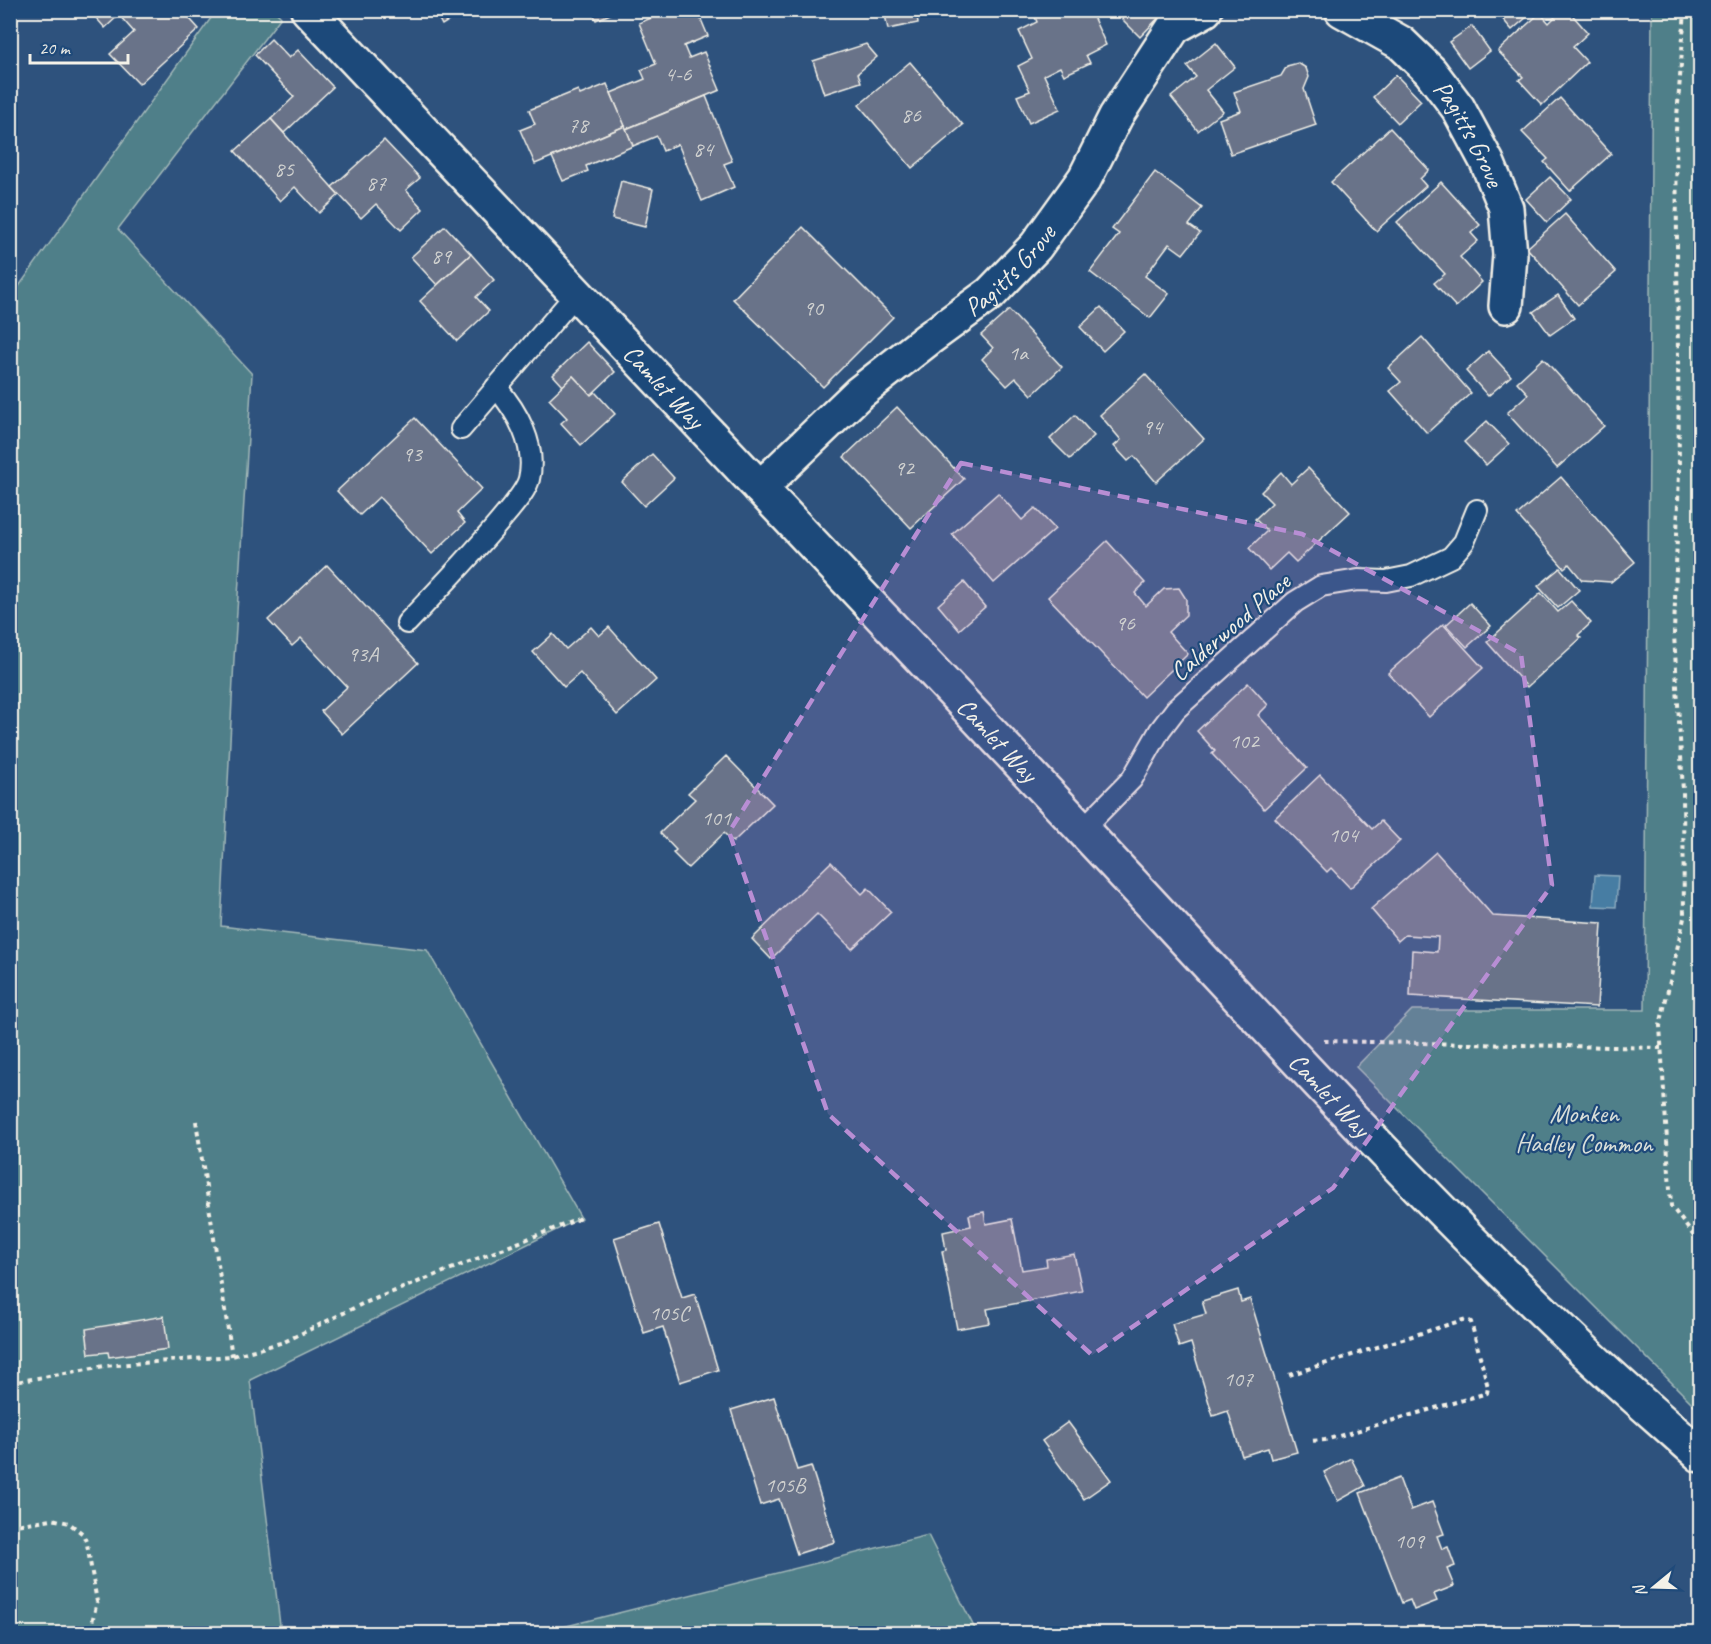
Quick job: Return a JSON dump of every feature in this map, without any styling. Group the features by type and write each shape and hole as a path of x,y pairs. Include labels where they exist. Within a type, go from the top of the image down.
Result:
{"street":[{"name":"Camlet Way","path":"308,10 1278,1040 1576,1344 1701,1455"},
{"name":"Pagitts Grove","path":"760,488 860,393 991,293 1036,246 1085,178 1116,116 1174,27 1206,10"},
{"name":"Pagitts Grove","path":"1342,10 1401,43 1430,70 1458,108 1487,162 1506,208 1510,255 1506,306"}],"lane":[{"path":"461,429 576,294"},
{"path":"407,623 484,541 515,503 529,481 531,458 523,428 511,404 496,387"},
{"name":"Calderwood Place","path":"1082,830 1132,779 1160,730 1176,709 1295,602 1321,586 1358,580 1386,581 1411,576 1451,557 1464,542 1477,510"}],"path":[{"path":"1685,10 1677,131 1679,470 1674,634 1683,791 1684,918 1660,1026 1671,1206 1701,1244"},
{"path":"1701,1015 1693,1034 1701,1078"},
{"path":"1278,1040 1661,1048"},
{"path":"196,1121 232,1356"},
{"path":"10,1383 104,1366 232,1356 284,1342 362,1304 580,1218"},
{"path":"1289,1375 1466,1318 1471,1322 1488,1387 1487,1393 1325,1440 1310,1441"},
{"path":"10,1526 52,1519 69,1523 83,1534 87,1544 97,1602 89,1634"}],"highlighted area":[{"path":"961,463 1302,534 1521,654 1552,885 1333,1188 1092,1355 828,1114 729,832"}],"green space":[{"path":"216,11 275,11 281,17 118,229 252,374 234,659 221,926 427,950 581,1218 250,1380 281,1633 11,1633 10,295 12,296"},
{"name":"Monken Hadley Common","path":"1652,11 1700,11 1700,1411 1356,1067 1412,1010 1645,1010"},
{"path":"928,1535 977,1633 539,1633"}],"water":[{"path":"1595,875 1618,876 1616,907 1593,906"}],"building":[{"path":"182,10 199,29 139,84 110,54 134,32 119,15 105,28 90,11"},
{"path":"434,10 466,10 442,25"},
{"path":"592,10 620,10 596,20"},
{"path":"670,10 697,10 708,36 684,46 689,58 704,52 720,90 626,129 611,93 645,79 641,70 656,64 639,23"},
{"path":"884,10 916,10 918,23 888,29"},
{"path":"1050,10 1090,10 1106,45 1086,55 1090,63 1064,75 1060,67 1044,75 1060,109 1029,123 1017,96 1030,91 1018,66 1032,59 1019,31 1037,22 1035,17"},
{"path":"1121,10 1166,10 1140,37 1117,14"},
{"path":"1495,10 1535,10 1512,30"},
{"path":"1562,10 1568,10 1588,33 1573,47 1587,62 1542,105 1519,80 1523,77 1498,51 1540,13 1549,23"},
{"path":"1472,26 1490,51 1468,68 1449,42"},
{"path":"271,39 289,58 298,50 333,87 284,133 271,119 294,97 255,55"},
{"path":"1216,43 1235,67 1206,90 1223,111 1198,131 1171,97 1196,77 1187,66"},
{"path":"866,44 877,57 858,73 861,82 824,94 813,61"},
{"path":"910,62 963,125 912,168 859,105"},
{"path":"1298,63 1306,68 1309,77 1304,89 1316,125 1231,154 1219,119 1241,111 1234,92 1281,76 1287,66"},
{"path":"1396,75 1421,101 1398,123 1373,97"},
{"path":"607,84 625,126 535,164 520,130 535,124 529,110 578,90 580,95"},
{"path":"706,96 732,161 724,164 734,187 702,201 678,144 663,151 657,136 633,146 626,129"},
{"path":"1560,98 1611,154 1570,191 1544,162 1548,159 1522,132"},
{"path":"271,119 339,195 319,213 295,187 280,201 235,151"},
{"path":"625,126 633,146 586,166 588,171 563,181 552,157"},
{"path":"1390,128 1429,170 1420,179 1426,186 1376,231 1331,182"},
{"path":"384,140 420,178 406,190 423,209 401,230 376,204 361,218 332,187"},
{"path":"1155,172 1202,208 1189,225 1200,233 1183,254 1169,244 1145,276 1169,294 1150,318 1090,272 1119,234 1112,229"},
{"path":"1550,177 1571,199 1547,222 1526,199"},
{"path":"621,181 653,189 645,227 612,219"},
{"path":"1441,182 1480,225 1471,233 1478,241 1460,257 1482,282 1456,307 1434,283 1445,274 1397,222"},
{"path":"1565,214 1616,272 1578,305 1527,248"},
{"path":"445,226 471,254 437,285 411,257"},
{"path":"803,227 893,317 823,387 733,299"},
{"path":"471,254 494,280 476,297 489,311 457,341 420,301"},
{"path":"1558,295 1574,318 1550,335 1533,312"},
{"path":"1101,307 1124,331 1103,351 1080,327"},
{"path":"1009,310 1062,367 1032,395 1016,378 1007,386 982,359 993,348 981,335"},
{"path":"1422,337 1471,393 1427,433 1390,391 1401,382 1388,368"},
{"path":"587,342 615,372 591,395 573,376 563,386 553,375"},
{"path":"1488,351 1511,376 1488,396 1466,371"},
{"path":"1543,358 1604,426 1557,468 1507,413 1528,394 1517,382"},
{"path":"1145,374 1204,439 1156,482 1134,456 1128,461 1114,446 1121,440 1100,415"},
{"path":"573,376 591,395 595,392 615,414 581,445 561,423 567,418 549,399"},
{"path":"897,407 964,479 911,528 844,457"},
{"path":"1075,415 1094,436 1070,459 1050,439"},
{"path":"415,418 482,489 457,513 465,523 432,554 379,497 360,515 337,491"},
{"path":"1487,421 1509,444 1486,465 1464,442"},
{"path":"652,454 674,478 644,506 622,482"},
{"path":"1308,468 1350,512 1296,562 1287,553 1269,570 1249,548 1267,531 1255,519 1272,503 1261,492 1281,472 1291,484"},
{"path":"1561,477 1635,562 1611,582 1582,580 1569,564 1564,568 1517,515"},
{"path":"998,493 1022,520 1035,508 1055,529 994,583 952,534"},
{"path":"1107,541 1145,583 1135,593 1146,606 1164,589 1179,588 1186,599 1186,615 1168,632 1188,654 1143,697 1048,597"},
{"path":"327,565 418,663 342,734 321,711 347,687 301,638 292,646 268,620"},
{"path":"1560,568 1579,590 1558,608 1538,586"},
{"path":"964,582 985,607 959,630 938,605"},
{"path":"1541,593 1558,612 1571,601 1591,623 1578,635 1581,638 1527,687 1487,642"},
{"path":"1470,603 1491,626 1467,647 1446,625"},
{"path":"1443,624 1483,668 1429,717 1388,673"},
{"path":"591,627 599,636 609,627 656,680 617,715 580,673 564,687 533,652 553,634 566,649"},
{"path":"1248,683 1268,705 1258,715 1307,768 1264,809 1212,754 1215,751 1197,731"},
{"path":"726,756 773,804 733,842 724,833 688,868 673,853 676,850 660,833 695,799 688,793"},
{"path":"1320,775 1372,829 1381,821 1400,841 1350,888 1331,868 1327,872 1275,818"},
{"path":"1436,852 1493,916 1602,923 1597,1007 1410,996 1412,950 1437,952 1438,937 1405,935 1398,941 1371,909"},
{"path":"831,862 862,894 868,888 891,912 852,949 817,914 771,959 752,939"},
{"path":"984,1212 986,1224 1012,1219 1022,1270 1047,1266 1046,1259 1074,1254 1082,1291 987,1309 990,1323 957,1329 942,1251 946,1250 943,1232 971,1226 969,1215"},
{"path":"659,1224 682,1298 695,1294 718,1370 680,1382 663,1327 644,1333 614,1238"},
{"path":"1238,1290 1241,1302 1250,1299 1297,1452 1271,1459 1268,1448 1242,1456 1228,1411 1213,1416 1191,1343 1179,1347 1172,1324 1206,1314 1202,1301"},
{"path":"164,1316 168,1349 109,1357 108,1352 89,1354 86,1329"},
{"path":"774,1397 797,1470 811,1466 835,1542 797,1554 779,1499 760,1505 731,1410"},
{"path":"1068,1422 1111,1480 1084,1499 1042,1441"},
{"path":"1351,1458 1365,1486 1338,1501 1324,1472"},
{"path":"1399,1478 1411,1510 1432,1502 1444,1534 1437,1536 1442,1549 1448,1547 1455,1566 1447,1569 1454,1586 1434,1594 1437,1601 1414,1610 1410,1600 1402,1603 1360,1493"}]}
